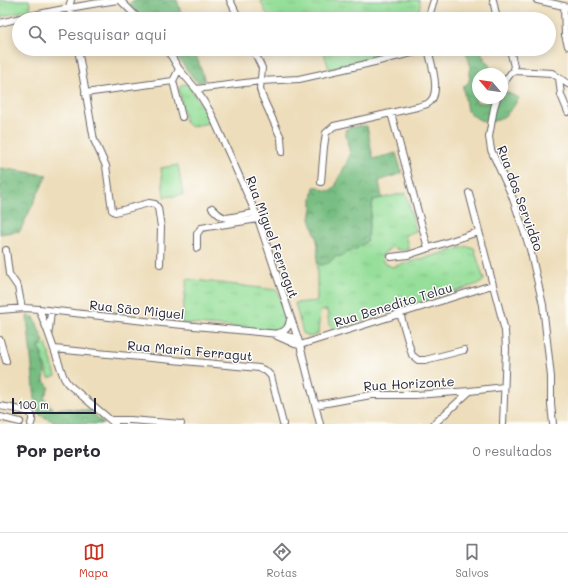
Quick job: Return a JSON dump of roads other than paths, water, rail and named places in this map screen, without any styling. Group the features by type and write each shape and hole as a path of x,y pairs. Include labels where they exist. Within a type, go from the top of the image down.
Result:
{"street":[{"path":"70,0 69,7 71,12"},
{"path":"45,12 119,0 132,12"},
{"path":"230,0 236,12"},
{"path":"430,12 434,0"},
{"path":"493,0 496,12"},
{"path":"537,0 566,7 565,35 568,46"},
{"path":"0,23 12,20"},
{"path":"79,56 94,140 106,166 112,210 115,212 149,203 155,204 158,208 161,227 160,264"},
{"name":"Rua Miguel Ferragut","path":"171,56 179,69 196,89 211,113 256,216 299,342 320,424"},
{"path":"256,56 262,68 260,89 281,138 282,152"},
{"path":"196,89 261,81 299,79 399,56"},
{"path":"321,182 326,133 334,126 428,104 433,98 436,86 430,56"},
{"path":"512,56 515,70"},
{"path":"179,69 173,81 182,117"},
{"path":"508,77 515,70 548,72 552,73 568,84"},
{"path":"559,78 561,95 568,112"},
{"path":"85,93 173,81"},
{"name":"Rua dos Servidão","path":"495,104 489,136 491,150 512,196 530,249 543,305 551,377 550,404 553,424"},
{"path":"391,113 428,248"},
{"path":"469,193 505,331 506,349 503,424"},
{"path":"212,208 223,218 256,216"},
{"path":"197,248 197,234 201,228 256,216"},
{"path":"391,257 408,255 478,232"},
{"path":"6,250 9,274 18,287 22,308"},
{"name":"Rua Benedito Telau","path":"299,342 492,285"},
{"name":"Rua São Miguel","path":"0,310 22,308 39,309 272,333 295,344 299,342"},
{"path":"39,309 64,378 68,384 113,422 130,420 181,424"},
{"path":"48,332 51,311"},
{"path":"400,313 412,355 418,360 425,360 464,350"},
{"path":"272,333 286,330 290,321 290,314"},
{"path":"0,340 6,361"},
{"name":"Rua Maria Ferragut","path":"54,349 259,368 266,371 271,376 283,424"},
{"name":"Rua Horizonte","path":"316,406 371,395 415,395 504,387"},
{"path":"434,424 470,391"},
{"path":"0,406 31,414 31,424"},
{"path":"0,417 20,422"}]}
